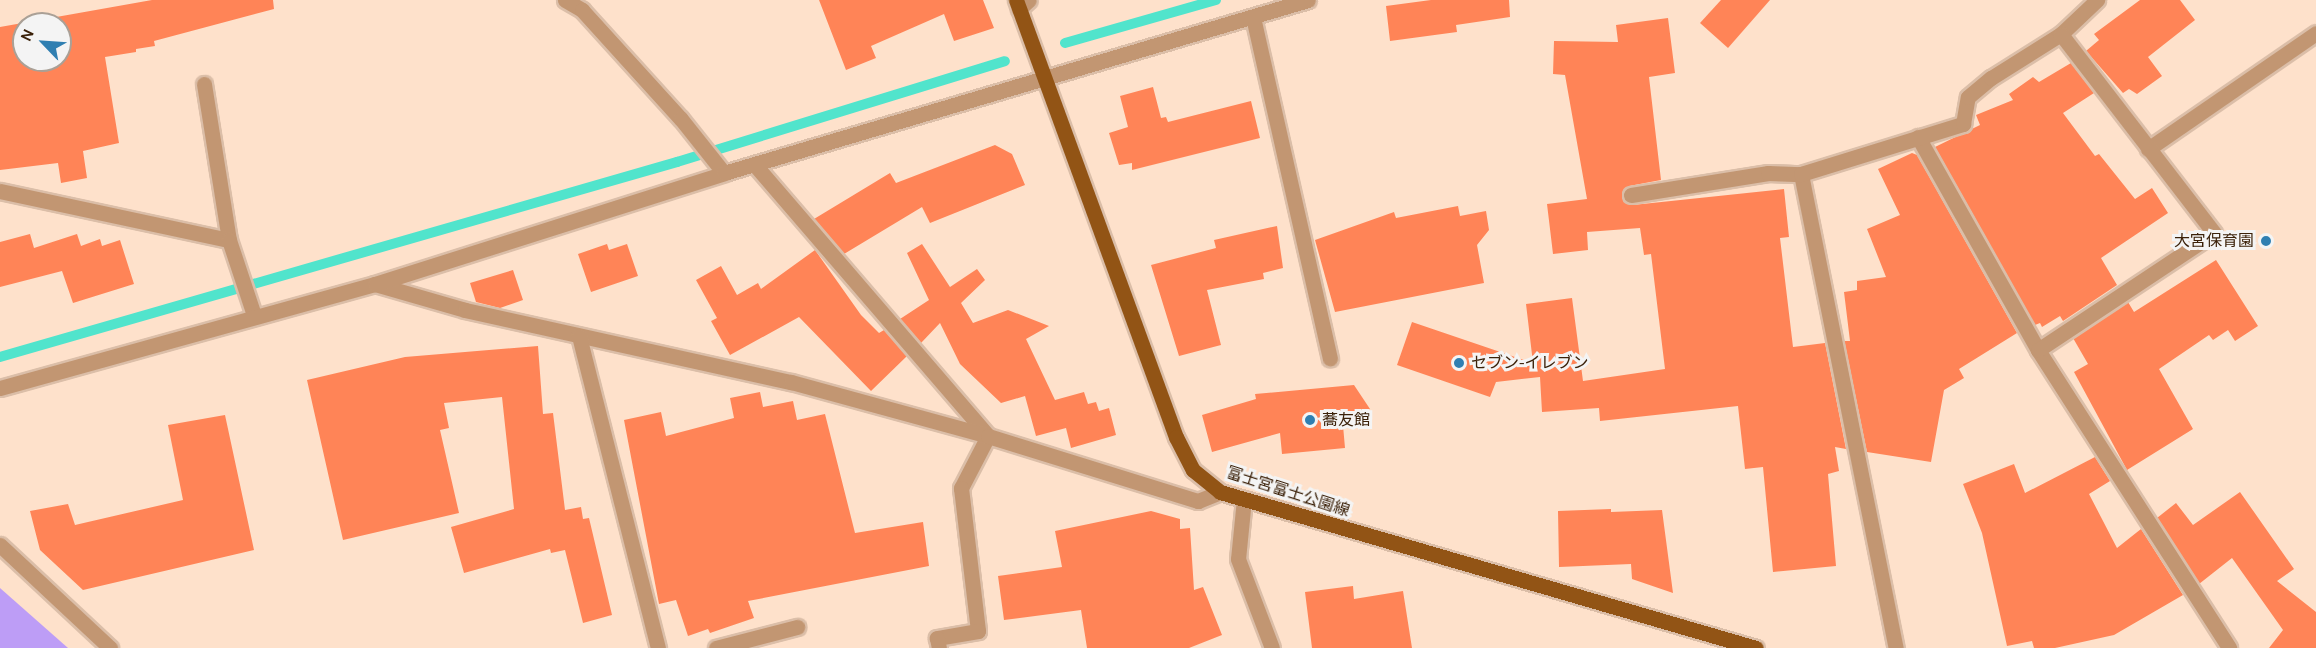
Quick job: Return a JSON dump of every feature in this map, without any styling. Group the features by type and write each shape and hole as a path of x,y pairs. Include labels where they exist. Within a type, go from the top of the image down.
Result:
{"main road":[{"name":"富士宮富士公園線","path":"1022,3 1045,80 1176,437 1193,470 1220,492 1756,648"}],"street":[{"path":"565,0 582,10 721,169"},
{"path":"0,388 252,308 375,284 721,169 755,165 1308,0"},
{"path":"1631,195 1768,173 1801,174 1963,124 1968,98 1991,78 2061,34 2097,0"},
{"path":"1253,17 1330,358"},
{"path":"2148,149 2316,33"},
{"path":"2038,350 2214,233 2061,34"},
{"path":"204,84 229,240 252,308"},
{"path":"1918,137 2038,350 2229,648"},
{"path":"755,165 988,436"},
{"path":"1801,174 1896,648"},
{"path":"0,191 229,240"},
{"path":"375,284 579,336 791,382 988,436 1198,501 1220,492"},
{"path":"579,336 658,648"},
{"path":"939,648 937,638 978,632 961,488 988,436"},
{"path":"1244,499 1238,559 1272,648"},
{"path":"0,545 111,648"},
{"path":"716,648 797,627"}],"shaded area":[{"path":"0,588 68,648 0,648"}],"building":[{"path":"152,0 273,0 274,9 154,41 155,46 136,49 136,52 105,57 119,143 83,151 87,178 61,183 58,163 0,170 0,27 12,25 12,72 72,72 72,14"},
{"path":"819,0 983,0 994,28 954,41 944,14 871,46 876,58 846,70"},
{"path":"1431,0 1509,0 1510,17 1456,25 1457,32 1390,41 1386,6"},
{"path":"1721,0 1770,0 1728,48 1700,23"},
{"path":"2140,0 2180,0 2195,20 2148,57 2162,76 2137,94 2129,89 2123,93 2086,51 2099,40 2094,34"},
{"path":"1668,18 1675,73 1649,77 1661,180 1629,186 1622,197 1633,205 1784,189 1789,237 1780,238 1793,347 1825,343 1846,449 1835,447 1839,471 1828,474 1836,566 1773,572 1763,467 1745,469 1738,406 1600,421 1599,408 1542,412 1540,377 1496,382 1490,397 1397,365 1412,322 1533,363 1526,304 1572,298 1583,381 1665,369 1651,254 1644,255 1640,228 1587,232 1588,250 1553,254 1547,204 1587,199 1565,75 1553,74 1554,41 1618,42 1616,25"},
{"path":"2071,63 2094,93 2063,113 2095,156 2099,154 2135,199 2152,188 2168,213 2101,258 2117,285 2063,321 2060,316 2042,327 2040,323 2035,325 1935,147 1980,125 1976,115 2013,100 2009,94 2033,77 2039,82"},
{"path":"1153,87 1161,118 1166,117 1168,122 1251,101 1260,138 1132,170 1132,163 1119,165 1109,133 1128,127 1120,96"},
{"path":"995,145 1012,154 1025,185 930,223 922,207 844,254 814,219 890,173 896,183"},
{"path":"1912,153 1917,155 2017,333 1959,369 1964,378 1944,390 1931,462 1867,452 1844,341 1850,341 1844,292 1857,290 1857,281 1886,277 1867,229 1900,215 1878,169"},
{"path":"1458,206 1460,216 1486,211 1489,230 1477,245 1484,283 1335,312 1315,240 1394,212 1396,218"},
{"path":"1277,226 1283,268 1263,273 1264,279 1207,290 1221,345 1179,356 1151,265 1216,248 1214,240"},
{"path":"30,234 34,248 77,234 81,246 100,239 102,246 120,240 134,284 73,303 62,271 0,287 0,242"},
{"path":"607,244 609,250 627,244 638,276 591,292 578,254"},
{"path":"922,244 950,287 977,269 985,280 961,303 973,323 1008,310 1049,326 1026,339 1055,400 1084,392 1088,404 1096,402 1099,411 1109,408 1116,435 1071,448 1066,428 1036,436 1025,396 1001,403 960,364 940,323 921,343 900,319 929,300 907,253"},
{"path":"815,250 861,315 879,333 884,330 907,356 871,391 799,317 730,355 711,321 717,318 696,280 721,266 737,295 758,283 761,289"},
{"path":"2216,260 2258,326 2235,341 2228,330 2213,340 2209,335 2159,369 2193,429 2127,470 2074,372 2088,364 2073,338 2128,302 2134,312"},
{"path":"513,270 523,300 500,308 476,302 470,283"},
{"path":"538,346 543,414 553,413 565,510 581,507 583,519 589,518 612,615 583,623 565,550 551,553 550,549 464,573 451,527 514,509 502,397 444,403 449,428 440,430 459,513 343,540 307,380 405,357"},
{"path":"1354,385 1370,409 1342,414 1345,448 1282,454 1280,433 1212,452 1202,415 1256,399 1255,394"},
{"path":"760,392 763,407 793,401 797,420 825,414 855,533 923,522 929,566 748,601 754,618 710,633 708,629 688,636 676,600 659,604 624,420 661,412 666,436 734,418 730,398"},
{"path":"225,415 254,550 83,590 40,550 30,511 68,504 75,525 183,500 168,425"},
{"path":"2095,457 2110,481 2089,494 2117,548 2141,529 2183,595 2114,635 2055,648 2034,648 2032,641 2007,646 1982,533 1963,484 2014,464 2025,493"},
{"path":"2240,492 2294,569 2277,581 2316,612 2316,648 2269,648 2283,630 2232,558 2199,584 2157,518 2176,503 2193,525"},
{"path":"1611,509 1611,512 1662,510 1673,593 1632,579 1631,564 1559,567 1558,511"},
{"path":"1151,511 1180,519 1180,529 1190,528 1194,590 1203,587 1222,635 1189,648 1087,648 1081,610 1004,620 998,576 1062,567 1055,531"},
{"path":"1353,586 1354,599 1403,591 1412,648 1312,648 1305,592"}],"waterway":[{"path":"1065,43 1216,0"},
{"path":"0,357 677,162 1005,61"}],"place":[{"name":"大宮保育園","path":"2266,241"},
{"name":"セブン-イレブン","path":"1459,363"},
{"name":"蕎友館","path":"1310,420"}]}
